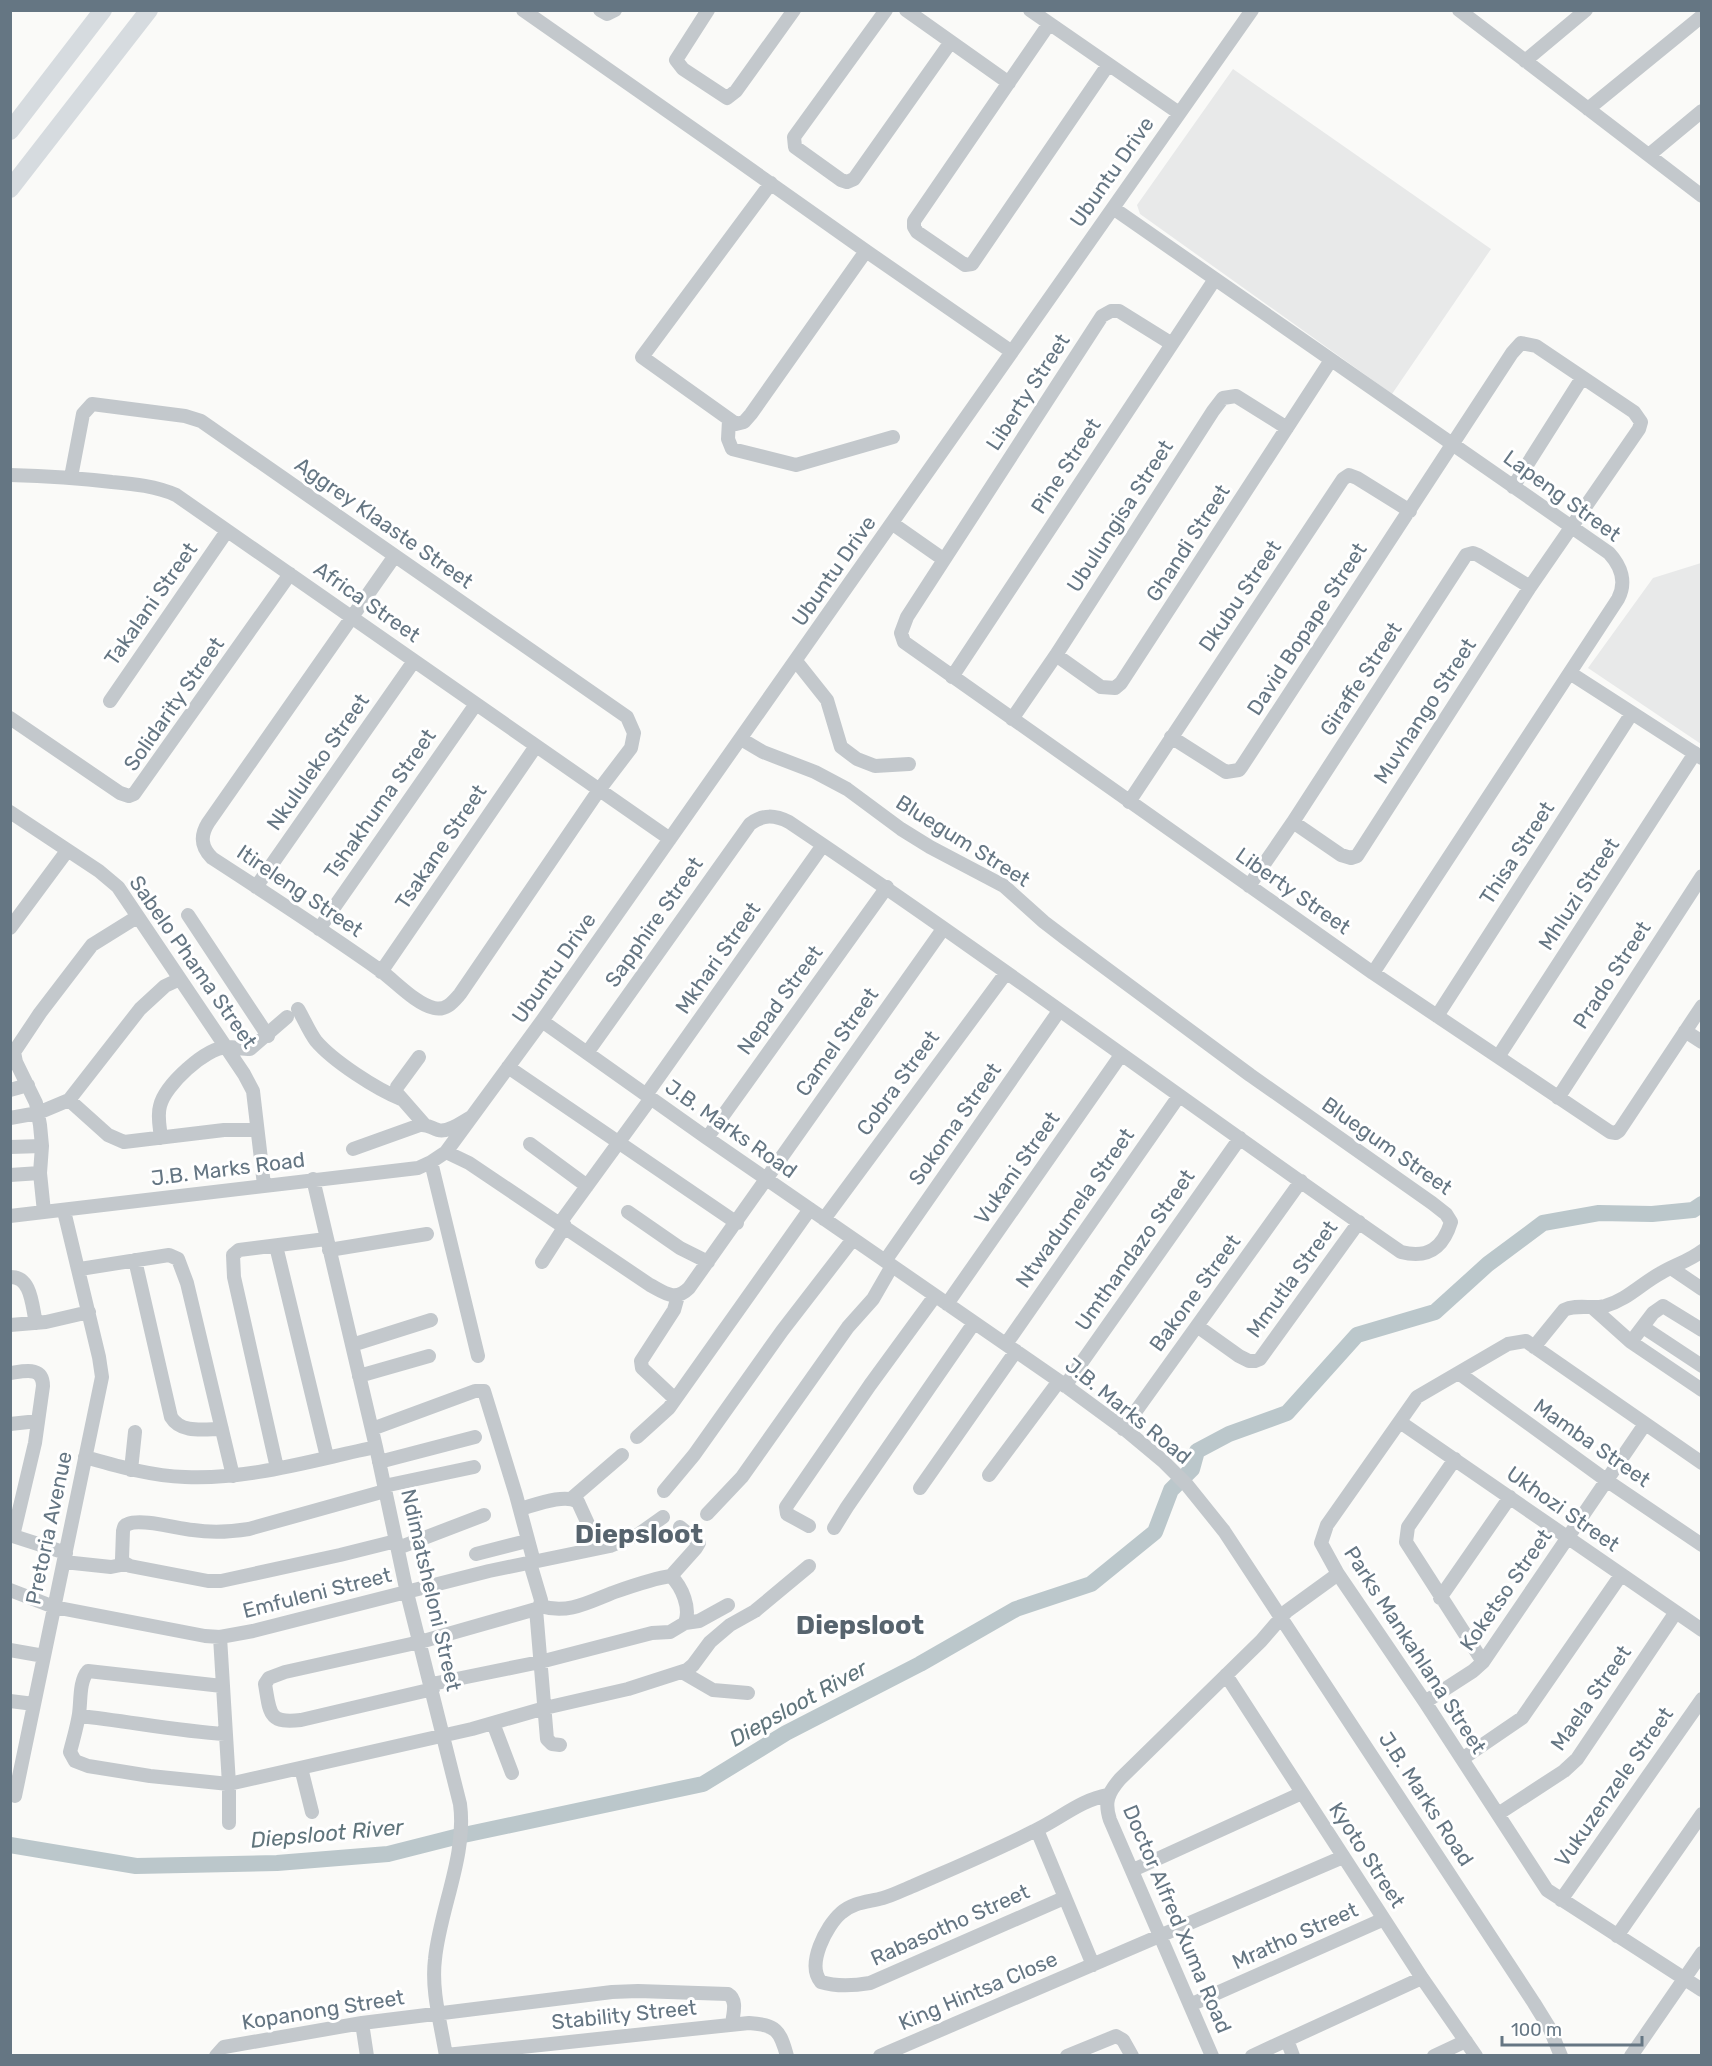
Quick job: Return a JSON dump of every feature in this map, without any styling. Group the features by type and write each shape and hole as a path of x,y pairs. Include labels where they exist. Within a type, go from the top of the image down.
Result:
{"main road":[{"path":"10,131 103,10"},
{"path":"10,189 149,10"}],"street":[{"path":"524,10 1012,352"},
{"path":"600,10 607,14 615,10"},
{"path":"708,10 676,60 683,69 727,98 736,91 794,10"},
{"path":"885,10 794,137 795,147 842,180 847,182 854,178 950,43"},
{"path":"906,10 1009,83"},
{"path":"1030,10 1179,113"},
{"name":"Ubuntu Drive","path":"446,1152 542,1021 893,524 1252,10"},
{"path":"1525,61 1586,10"},
{"path":"1463,11 1701,196"},
{"path":"1588,109 1701,16"},
{"path":"1049,24 914,221 917,232 965,266 972,264 1108,65"},
{"path":"1649,155 1701,111"},
{"path":"771,183 642,357 729,420 736,424 747,419 866,251"},
{"name":"Lapeng Street","path":"1113,208 1609,553 1618,565 1623,583 1618,598 1373,973"},
{"name":"Pine Street","path":"952,677 1215,279"},
{"name":"Liberty Street","path":"1172,344 1119,311 1111,310 1105,313 907,617 901,633 906,645 1373,973 1605,1130 1616,1133 1619,1131 1701,1006"},
{"name":"David Bopape Street","path":"1171,737 1223,771 1239,770 1512,353 1521,343 1536,346 1582,378"},
{"name":"Ghandi Street","path":"1056,656 1101,687 1109,689 1118,687 1331,360"},
{"path":"1513,487 1582,378"},
{"name":"Muvhango Street","path":"1293,822 1341,855 1351,858 1357,856 1570,527 1639,429 1641,422 1634,412 1582,378"},
{"name":"Ubulungisa Street","path":"1012,719 1056,656 1223,398 1236,396 1287,428"},
{"name":"Aggrey Klaaste Street","path":"71,477 82,414 92,404 192,417 210,426 394,557 627,717 634,733 631,748 600,790"},
{"path":"729,420 728,440 732,449 794,465 893,437"},
{"name":"Africa Street","path":"10,475 71,477 134,485 167,491 182,499 670,839"},
{"name":"Dkubu Street","path":"1129,802 1343,479 1349,475 1358,478 1410,511"},
{"path":"893,524 943,559"},
{"name":"Takalani Street","path":"110,701 227,531"},
{"name":"Giraffe Street","path":"1249,886 1466,555 1473,553 1478,555 1530,588"},
{"name":"Itireleng Street","path":"394,557 204,831 203,845 209,855 426,1005 441,1009 452,1004 460,994 600,790"},
{"name":"Solidarity Street","path":"10,718 120,793 129,796 134,794 290,574"},
{"name":"Nkululeko Street","path":"256,886 414,661"},
{"path":"796,661 827,700 841,747 857,759 875,766 909,764"},
{"path":"1570,673 1698,756"},
{"name":"Tshakhuma Street","path":"319,929 476,704"},
{"name":"Thisa Street","path":"1437,1016 1632,713"},
{"name":"Bluegum Street","path":"741,739 763,752 815,772 847,789 886,819 930,847 1004,886 1058,933 1250,1075 1446,1214 1451,1222 1447,1235 1435,1249 1425,1254 1415,1256 1401,1252 943,929 887,887 781,818 772,816 757,818"},
{"name":"Tsakane Street","path":"381,972 536,746"},
{"name":"Mhluzi Street","path":"1498,1057 1698,756"},
{"name":"Sabelo Phama Street","path":"10,812 99,871 118,887 244,1074 253,1091 264,1185"},
{"name":"Sapphire Street","path":"587,1053 750,824 757,818"},
{"name":"Mkhari Street","path":"542,1262 587,1186 823,844"},
{"path":"10,928 68,851"},
{"name":"Prado Street","path":"1558,1098 1701,876"},
{"name":"Nepad Street","path":"707,1138 887,887"},
{"path":"188,915 268,1036"},
{"path":"44,1212 40,1173 42,1146 38,1113 28,1085 12,1057 40,1013 92,945 137,916"},
{"name":"Camel Street","path":"675,1399 642,1368 641,1361 674,1310 678,1296 689,1288 737,1223 943,929"},
{"name":"Cobra Street","path":"824,1219 1006,973"},
{"path":"10,1118 38,1113 69,1100 140,1009 165,986 180,979"},
{"name":"Sokoma Street","path":"707,1514 742,1477 848,1327 873,1299 888,1264 1059,1011"},
{"path":"161,1138 158,1112 175,1080 194,1064 225,1047 250,1049 293,1013 324,1050 373,1086 401,1099"},
{"name":"J.B. Marks Road","path":"542,1021 1062,1383 1163,1461 1224,1531 1282,1617 1534,2003 1550,2029 1561,2055"},
{"path":"1685,1031 1701,1042"},
{"name":"Vukani Street","path":"809,1526 787,1514 786,1507 870,1385 941,1300 1121,1055"},
{"path":"419,1057 397,1087 396,1092 401,1099 424,1124 438,1130 445,1130 472,1116"},
{"path":"508,1067 737,1223"},
{"path":"10,1090 28,1085"},
{"name":"Ntwadumela Street","path":"920,1488 1179,1095"},
{"path":"69,1100 108,1135 124,1142 224,1131 257,1130"},
{"path":"353,1149 424,1124"},
{"name":"Umthandazo Street","path":"989,1475 1062,1383 1240,1138"},
{"path":"530,1144 587,1186"},
{"path":"10,1147 42,1146"},
{"path":"446,1152 469,1163 650,1285 666,1294 678,1296"},
{"name":"J.B. Marks Road","path":"10,1216 418,1168 446,1152"},
{"path":"431,1162 478,1356"},
{"path":"10,1176 40,1173"},
{"name":"Ndimatsheloni Street","path":"313,1179 372,1429 407,1593 460,1804 461,1822 455,1868 435,1960 435,1987 446,2055"},
{"name":"Bakone Street","path":"1123,1429 1301,1181"},
{"path":"637,1437 669,1408 810,1209"},
{"name":"Pretoria Avenue","path":"15,1796 17,1751 34,1704 102,1377 80,1269 64,1211"},
{"path":"628,1212 680,1248 708,1262"},
{"name":"Mmutla Street","path":"1197,1326 1244,1359 1256,1361 1260,1359 1359,1222"},
{"path":"277,1468 232,1265 233,1254 239,1250 276,1246 328,1244 427,1234"},
{"path":"664,1491 694,1455 782,1331 853,1239"},
{"path":"276,1246 327,1457"},
{"path":"1701,1251 1619,1300 1593,1308 1570,1307 1564,1310 1534,1347 1701,1463"},
{"path":"80,1269 169,1255 178,1259 187,1283 233,1476"},
{"path":"135,1260 171,1417 177,1425 189,1429 222,1429"},
{"path":"1671,1268 1701,1289"},
{"path":"10,1277 22,1278 28,1287 36,1323"},
{"path":"1631,1342 1653,1313 1663,1306 1701,1330"},
{"path":"1593,1308 1631,1342 1701,1390"},
{"path":"10,1326 89,1312"},
{"path":"352,1345 431,1320"},
{"path":"834,1528 974,1323"},
{"path":"1643,1327 1701,1366"},
{"name":"Parks Mankahlana Street","path":"1534,1347 1526,1341 1508,1344 1417,1398 1327,1526 1322,1536 1323,1548 1547,1890 1701,1990"},
{"path":"359,1376 429,1356"},
{"path":"10,1373 33,1371 39,1373 43,1379 35,1443 17,1486 12,1535 65,1557 111,1567 126,1564 189,1578 221,1581 397,1545 484,1515"},
{"name":"Mamba Street","path":"1460,1374 1605,1480 1701,1545"},
{"path":"372,1429 475,1391 484,1391 520,1509 541,1600 538,1608 540,1662 547,1739 552,1743 560,1744"},
{"path":"10,1424 38,1420"},
{"name":"Ukhozi Street","path":"1400,1422 1701,1630"},
{"name":"Koketso Street","path":"1425,1702 1473,1671 1482,1662 1645,1424"},
{"path":"131,1470 135,1432"},
{"path":"379,1462 475,1437"},
{"path":"85,1457 131,1470 186,1478 233,1476 376,1447"},
{"path":"520,1509 572,1498 622,1455"},
{"path":"1455,1459 1408,1527 1405,1535 1408,1548 1482,1662"},
{"path":"126,1564 122,1559 123,1531 124,1527 130,1523 142,1522 194,1531 231,1532 474,1467"},
{"path":"1440,1598 1510,1497"},
{"path":"572,1498 578,1502 599,1548"},
{"name":"Emfuleni Street","path":"10,1590 54,1607 220,1637 253,1631 489,1571 599,1548 639,1534 663,1517"},
{"path":"680,1527 699,1542 671,1576 621,1590 579,1607 538,1608 420,1642 271,1677 265,1684 273,1715 275,1719 284,1722 301,1720 652,1633 670,1632 685,1623 699,1621 728,1605"},
{"path":"476,1554 527,1541"},
{"path":"222,1686 88,1671 82,1685 79,1716 70,1752 75,1761 80,1764 150,1776 229,1784 494,1723 545,1708 628,1689 682,1672 693,1665 704,1648 717,1636 755,1611 809,1566"},
{"name":"Doctor Alfred Xuma Road","path":"1212,2055 1110,1820 1106,1809 1108,1796 1120,1779 1261,1641 1282,1617 1338,1574"},
{"path":"1462,1759 1522,1718 1622,1575"},
{"path":"671,1576 678,1584 686,1602 688,1614 685,1623"},
{"name":"Maela Street","path":"1498,1814 1564,1771 1577,1759 1676,1612"},
{"path":"220,1637 230,1823"},
{"path":"10,1650 44,1656"},
{"path":"682,1672 713,1690 748,1693"},
{"name":"Kyoto Street","path":"1226,1675 1422,1978 1476,2055"},
{"name":"Vukuzenzele Street","path":"1561,1900 1701,1699"},
{"path":"10,1701 34,1704"},
{"path":"79,1716 125,1720 187,1732 225,1734"},
{"path":"494,1723 512,1773"},
{"path":"301,1768 312,1812"},
{"path":"1133,1870 1302,1793"},
{"path":"1037,1830 1083,1802 1108,1796"},
{"path":"1617,1936 1701,1814"},
{"name":"King Hintsa Close","path":"1037,1830 1093,1965"},
{"name":"Rabasotho Street","path":"1037,1830 899,1892 854,1905 839,1914 819,1944 817,1978 824,1983 851,1986 881,1979 1064,1898"},
{"name":"King Hintsa Close","path":"880,2055 1343,1857"},
{"name":"Mratho Street","path":"1190,2005 1384,1919"},
{"path":"1631,2055 1701,1953"},
{"path":"1252,2055 1422,1978"},
{"name":"Kopanong Street","path":"216,2055 221,2048 229,2046 362,2023 638,1990 728,1994 734,2001 732,2024"},
{"path":"362,2023 367,2055"},
{"name":"Stability Street","path":"446,2055 732,2024 763,2024 773,2027 779,2032 787,2055"},
{"path":"1067,2055 1116,2036 1123,2040 1132,2055"},
{"path":"1287,2040 1293,2055"},
{"path":"1434,2055 1466,2041"}],"shaded area":[{"path":"1233,69 1491,249 1392,394 1140,214 1137,205"},
{"path":"1702,563 1701,744 1588,668 1653,578"}],"waterway":[{"name":"Diepsloot River","path":"10,1845 136,1866 277,1863 388,1854 459,1836 703,1784 786,1733 920,1664 1016,1609 1091,1584 1155,1532 1171,1490 1192,1469 1197,1451 1229,1434 1287,1413 1357,1335 1435,1312 1488,1264 1543,1223 1599,1213 1652,1214 1693,1210 1702,1204"}],"district":[{"name":"Diepsloot","path":"639,1534"},
{"name":"Diepsloot","path":"860,1625"}]}
